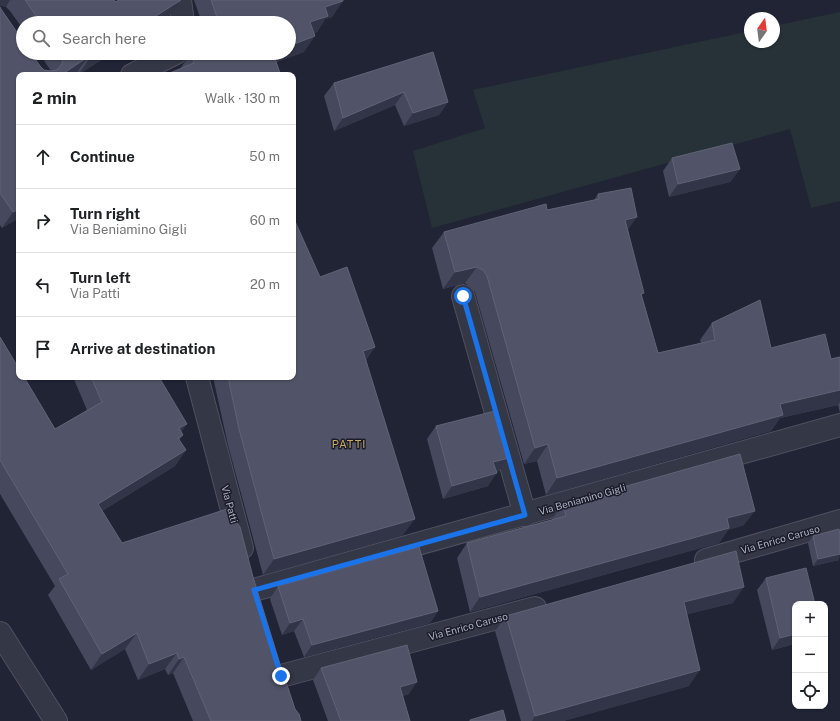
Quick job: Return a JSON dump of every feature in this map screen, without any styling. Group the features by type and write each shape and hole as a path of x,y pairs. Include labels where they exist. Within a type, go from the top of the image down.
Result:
{"street":[{"path":"180,0 181,16"},
{"path":"138,72 162,60"},
{"path":"463,296 525,515"},
{"name":"Via Patti","path":"198,380 260,612"},
{"name":"Via Beniamino Gigli","path":"254,590 525,515 840,425"},
{"name":"Via Enrico Caruso","path":"688,565 840,521"},
{"name":"Via Enrico Caruso","path":"281,676 551,604"},
{"path":"0,633 56,721"},
{"path":"274,654 288,698"}],"shaded area":[{"path":"840,12 840,201 811,208 790,129 432,228 413,151 485,128 473,90 744,32 744,48 780,48 780,25"}],"building":[{"path":"25,0 114,0 115,2 119,0 181,0 156,16 36,16"},
{"path":"211,0 343,0 325,7 328,16 310,22 315,36 296,43 296,16 217,16"},
{"path":"0,7 16,31 16,60 36,60 44,70 51,71 57,70 62,64 63,60 84,60 66,72 16,72 16,210 13,212 0,193"},
{"path":"433,52 448,102 413,113 404,92 343,118 334,83"},
{"path":"193,60 275,60 280,72 172,72 194,63"},
{"path":"732,143 740,169 678,184 672,158"},
{"path":"631,188 637,217 625,220 644,293 641,294 658,353 715,340 712,323 760,300 771,348 825,334 831,359 840,357 840,390 780,404 783,415 557,478 548,444 535,448 487,276 483,270 477,267 455,272 444,232 546,204 547,210 599,199 598,194"},
{"path":"296,223 320,277 347,267 375,347 363,351 415,519 274,559 239,429 229,380 296,380"},
{"path":"0,337 16,364 16,380 26,380 55,429 102,402 92,380 161,380 187,424 179,428 183,435 178,438 186,450 98,504 122,543 227,509 240,527 253,577 280,664 295,709 299,714 301,721 211,721 184,657 179,659 177,653 149,664 137,633 102,654 59,579 68,574 0,460"},
{"path":"495,411 509,458 493,462 497,473 452,486 436,426"},
{"path":"740,454 755,511 727,518 729,528 480,597 467,543 566,516 563,504"},
{"path":"839,529 840,554 818,559 813,536"},
{"path":"419,547 438,611 312,645 303,619 290,623 278,586"},
{"path":"736,551 744,587 684,602 700,670 535,716 506,616"},
{"path":"806,568 814,601 792,601 792,635 780,638 766,578"},
{"path":"407,645 417,682 400,687 410,721 341,721 321,668"},
{"path":"503,710 506,721 470,721 470,720"}],"district":[{"name":"PATTI","path":"349,444"}],"route":[{"path":"281,676 254,590 525,515 463,296"}]}
